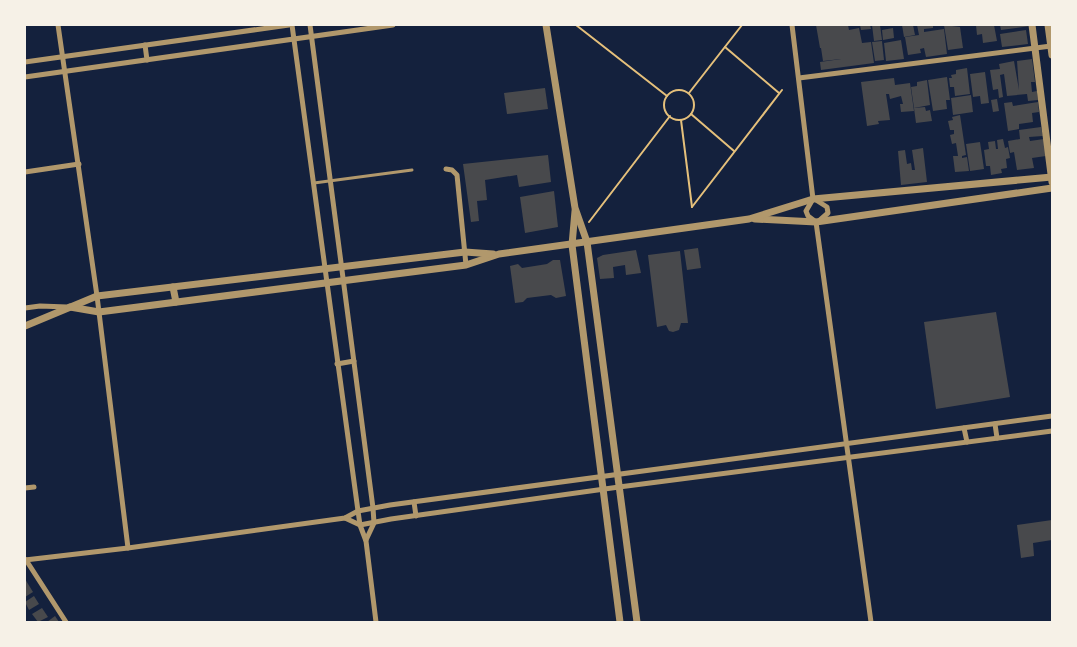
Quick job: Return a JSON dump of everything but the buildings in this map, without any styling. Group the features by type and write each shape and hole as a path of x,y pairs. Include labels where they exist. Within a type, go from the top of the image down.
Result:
{"street":[{"path":"58,25 97,296 128,548"},
{"path":"25,62 290,25 294,38 337,364 360,525 366,541 376,622"},
{"path":"310,25 374,523 366,541"},
{"path":"25,77 393,25"},
{"path":"546,25 575,208 587,242 637,622"},
{"path":"792,25 813,199 806,211 808,216 816,222 871,622"},
{"path":"25,326 97,296 465,252 498,254 572,245 749,219 813,199 1052,179 1032,25"},
{"path":"1048,25 1052,55"},
{"path":"145,45 147,60"},
{"path":"799,78 1051,46"},
{"path":"25,172 79,164"},
{"path":"446,169 452,170 456,175 466,265"},
{"path":"749,219 816,222 1052,188"},
{"path":"813,199 827,206 828,213 823,219 816,222"},
{"path":"575,208 572,245 620,622"},
{"path":"25,308 40,306 99,312 466,265 498,254"},
{"path":"173,286 176,302"},
{"path":"337,364 354,361"},
{"path":"66,622 25,560 128,548 345,518 358,511 414,502 1052,416"},
{"path":"994,424 997,438"},
{"path":"964,428 966,442"},
{"path":"345,518 360,525 619,487 1052,431"},
{"path":"765,455 767,468"},
{"path":"25,488 34,487"},
{"path":"525,487 527,500"},
{"path":"414,502 416,516"}],"lane":[{"path":"313,183 412,170"}],"path":[{"path":"576,25 667,96"},
{"path":"689,93 742,25"},
{"path":"725,47 779,93"},
{"path":"680,89 689,93 694,101 691,114 681,119 670,116 664,104 670,92 680,89"},
{"path":"681,119 692,207 782,90"},
{"path":"691,114 734,151"},
{"path":"587,226 670,116"}]}
